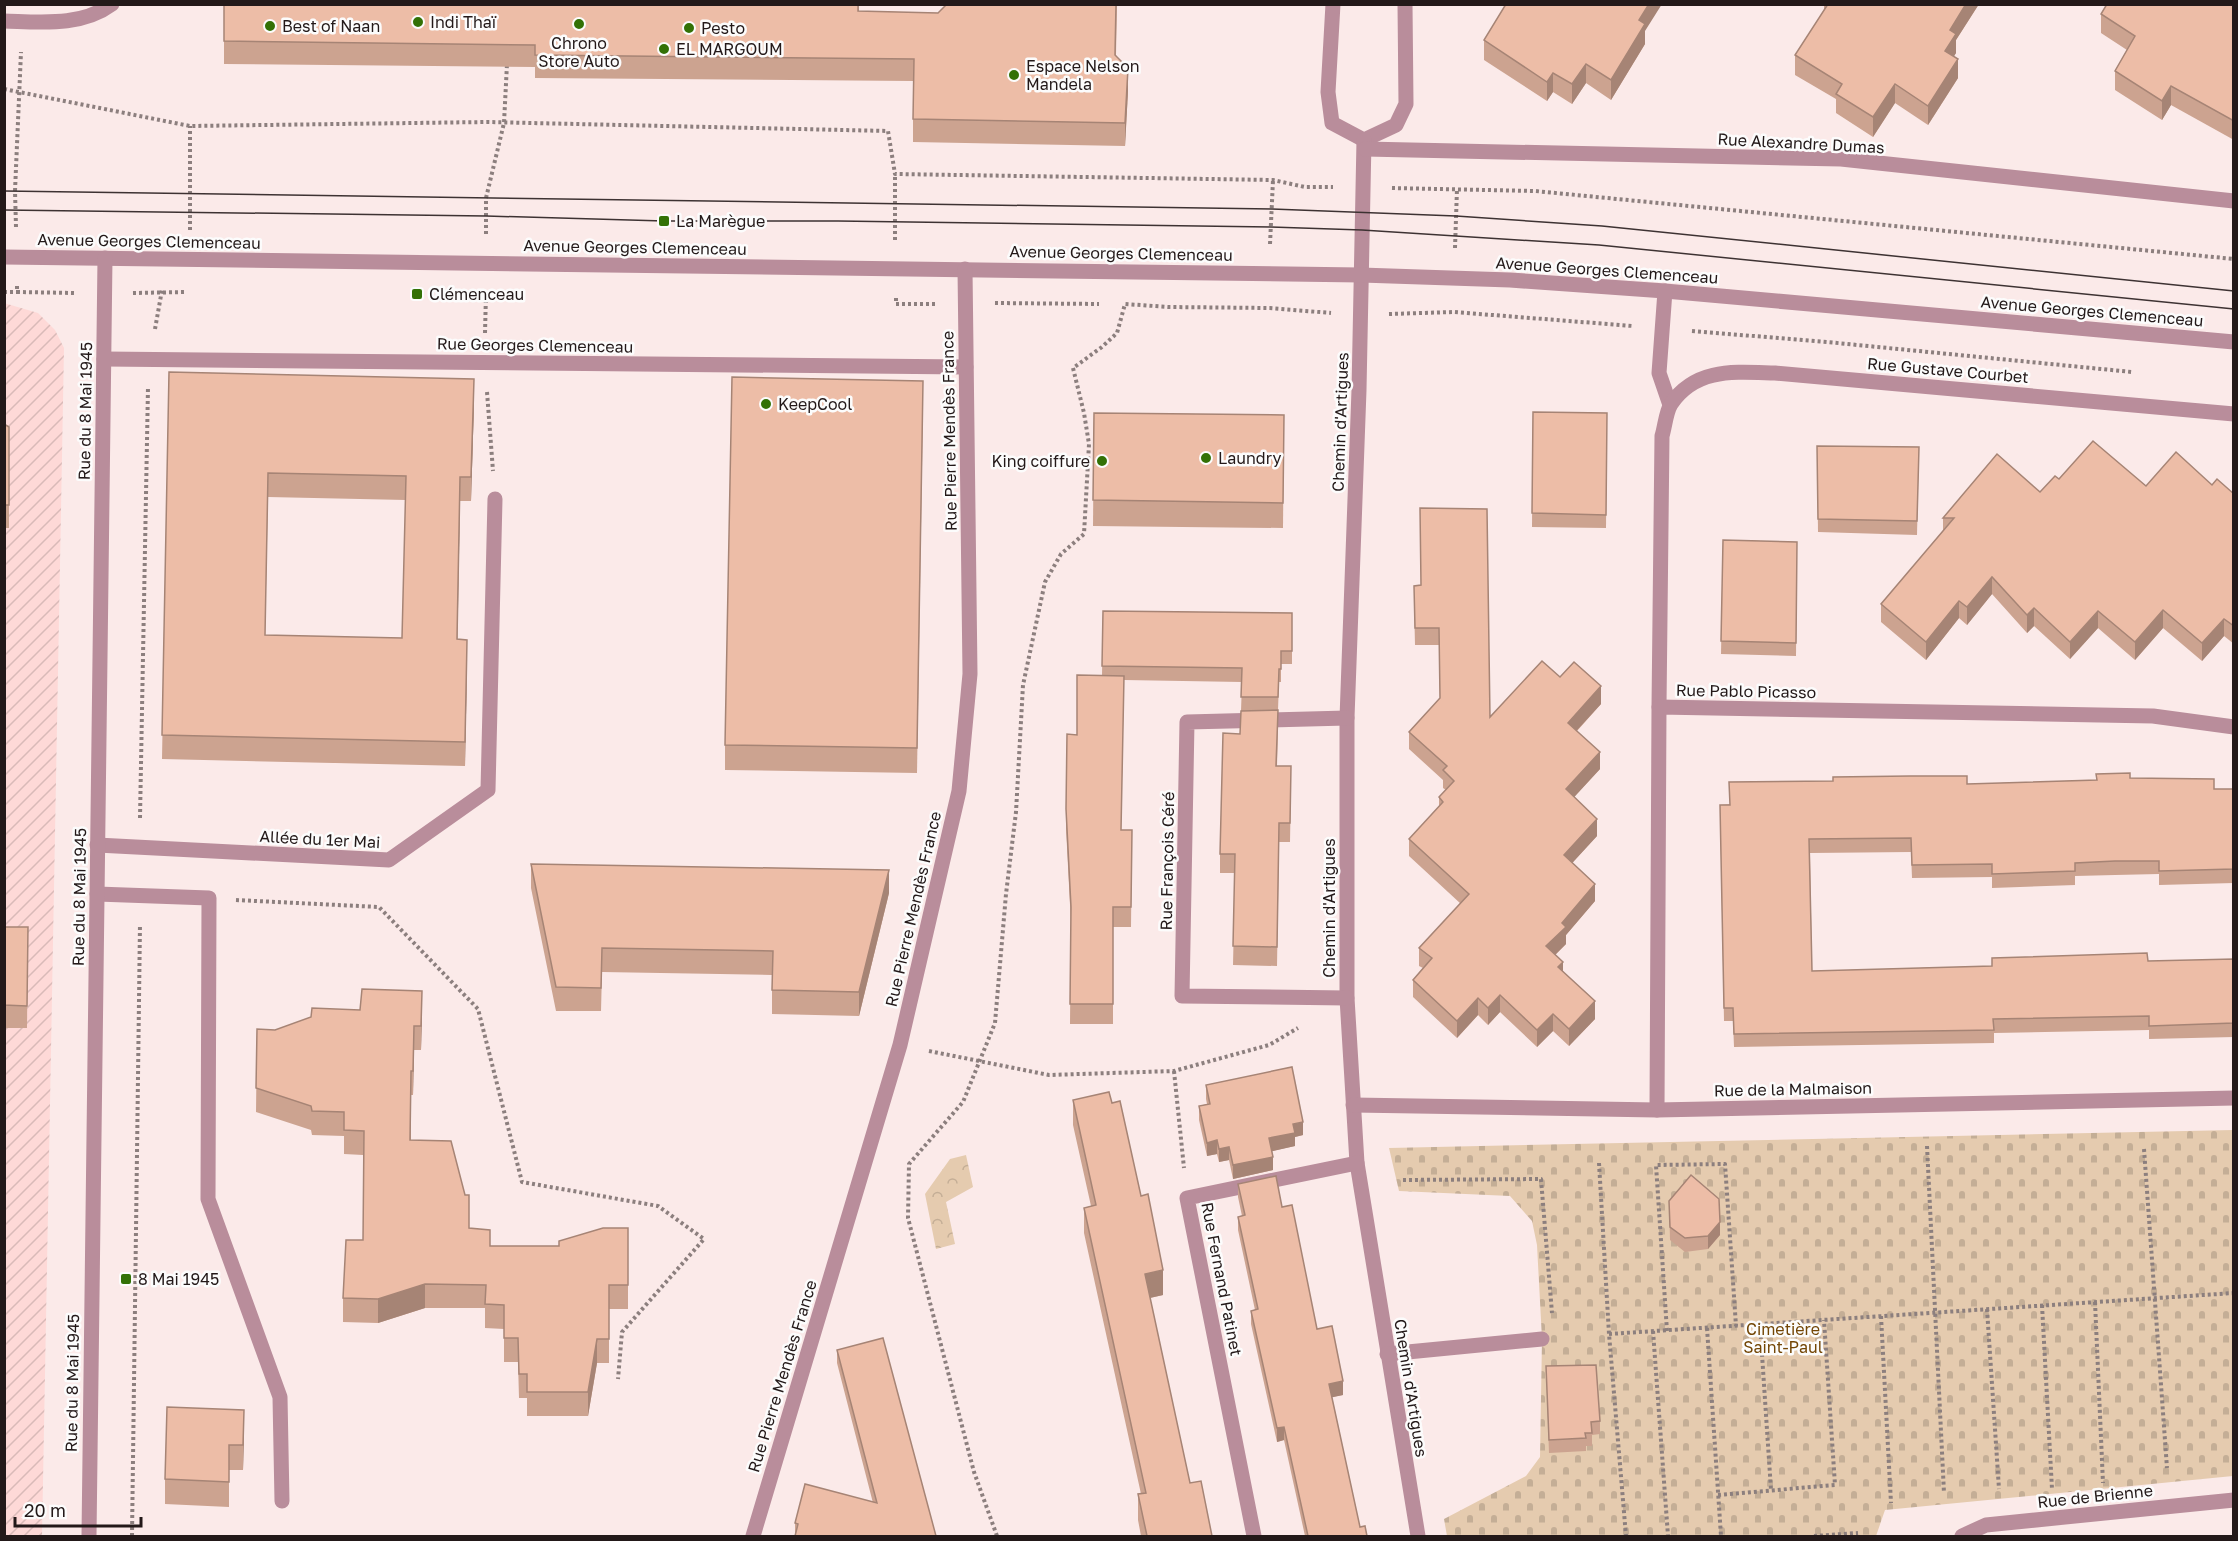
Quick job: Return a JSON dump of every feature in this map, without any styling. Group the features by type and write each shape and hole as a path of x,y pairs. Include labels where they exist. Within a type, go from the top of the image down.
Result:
{"street":[{"path":"4,21 62,22 98,15 112,4"},
{"path":"1333,4 1328,92 1332,123 1364,145 1396,125 1406,104 1405,4"},
{"name":"Chemin d'Artigues","path":"1364,145 1347,718 1347,998 1357,1164 1418,1536"},
{"name":"Rue Alexandre Dumas","path":"1364,145 1841,159 2234,201"},
{"name":"Avenue Georges Clemenceau","path":"10,257 1361,275 1510,280 1665,291 2234,342"},
{"name":"Rue du 8 Mai 1945","path":"89,1536 105,258"},
{"name":"Rue Pierre Mendès France","path":"753,1536 900,1045 959,791 970,674 965,269"},
{"path":"1665,291 1659,373 1670,405"},
{"name":"Rue Georges Clemenceau","path":"104,359 966,367"},
{"name":"Rue Gustave Courbet","path":"1659,707 1662,436 1670,405 1690,383 1723,372 1774,373 2234,414"},
{"name":"Allée du 1er Mai","path":"97,845 389,860 488,790 495,499"},
{"name":"Rue Pablo Picasso","path":"1658,1110 1659,707 2153,716 2234,727"},
{"name":"Rue François Céré","path":"1347,718 1187,722 1182,996 1347,998"},
{"path":"97,894 209,898 208,1199 280,1397 282,1501"},
{"name":"Rue de la Malmaison","path":"1353,1105 1658,1110 2234,1098"},
{"name":"Rue Fernand Patinet","path":"1254,1536 1187,1198 1357,1164"},
{"path":"1387,1353 1542,1339"},
{"name":"Rue de Brienne","path":"1962,1536 1986,1525 2234,1500"}],"path":[{"path":"17,292 10,257 20,91 21,21"},
{"path":"4,89 190,126 487,122 888,131 895,174 894,269"},
{"path":"4,292 192,292 190,126"},
{"path":"895,174 1273,180 1305,187 1534,191 2234,259"},
{"path":"997,1536 974,1472 908,1218 909,1164 963,1102 995,1023 1006,894 1016,813 1023,685 1045,582 1061,554 1084,534 1089,444 1073,368 1117,333 1125,304 1270,308 1360,315 1454,312 1827,342 2140,373"},
{"path":"209,898 379,907 478,1009 522,1182 658,1206 704,1239 622,1332 618,1379"},
{"path":"900,1045 1049,1075 1174,1071 1269,1045 1298,1028"},
{"path":"1174,1071 1187,1198"},
{"path":"1926,1146 1944,1493"},
{"path":"2144,1149 2166,1468"},
{"path":"1599,1163 1609,1334 1626,1536"},
{"path":"1666,1330 1656,1165 1725,1164 1736,1326"},
{"path":"1403,1180 1541,1179 1552,1315"},
{"path":"1609,1334 2234,1293"},
{"path":"2095,1302 2103,1483"},
{"path":"2042,1305 2052,1489"},
{"path":"1987,1309 1999,1489"},
{"path":"1881,1316 1891,1503"},
{"path":"1718,1495 1835,1485 1824,1320"},
{"path":"1760,1324 1771,1490"},
{"path":"1707,1328 1721,1536"},
{"path":"1653,1331 1668,1536"},
{"path":"1814,1536 1858,1533"}],"shaded area":[{"path":"4,303 38,313 55,330 64,348 42,1536 4,1536"}],"green space":[{"name":"Cimetière Saint-Paul","path":"2233,1130 2233,1476 1885,1510 1876,1536 1447,1536 1444,1519 1526,1476 1540,1457 1542,1339 1537,1245 1532,1221 1510,1196 1399,1191 1389,1148"},
{"path":"966,1155 973,1187 946,1202 955,1244 936,1249 925,1194 950,1159"}],"building":[{"path":"224,4 858,4 858,11 938,13 947,4 1116,4 1115,55 1128,68 1125,123 913,119 914,59 535,55 535,45 224,41"},
{"path":"1506,4 1649,4 1639,20 1645,24 1611,80 1586,64 1572,84 1553,73 1547,82 1484,40"},
{"path":"1828,4 1966,4 1950,30 1956,34 1945,51 1958,59 1928,106 1895,84 1873,117 1836,94 1842,84 1795,55"},
{"path":"2107,4 2234,4 2234,121 2171,86 2162,101 2115,71 2135,36 2101,14"},
{"path":"169,372 474,379 471,477 460,477 457,639 467,640 465,742 162,735","holes":["268,473 406,476 402,638 265,635"]},
{"path":"732,377 923,381 917,748 725,745"},
{"path":"1533,412 1607,413 1606,515 1532,513"},
{"path":"1094,413 1284,415 1283,503 1093,500"},
{"path":"4,424 9,427 9,505 4,505"},
{"path":"2093,441 2146,486 2176,452 2212,485 2217,479 2234,494 2234,626 2224,619 2202,643 2163,610 2135,642 2098,611 2070,642 2034,608 2027,615 1992,577 1967,607 1959,601 1926,642 1881,604 1954,518 1943,518 1997,454 2040,492 2055,476 2059,479"},
{"path":"1817,446 1919,447 1917,521 1818,519"},
{"path":"1420,508 1487,509 1490,717 1542,661 1560,677 1574,662 1601,686 1568,723 1600,752 1566,789 1597,819 1564,855 1595,884 1562,923 1566,927 1546,946 1563,962 1558,967 1595,1001 1569,1029 1553,1014 1537,1030 1500,995 1488,1008 1478,998 1457,1021 1413,980 1432,958 1419,948 1469,894 1409,839 1443,802 1439,797 1454,781 1443,770 1447,766 1409,732 1440,698 1439,628 1415,628 1414,586 1421,585"},
{"path":"1723,540 1797,542 1796,643 1721,641"},
{"path":"1103,611 1292,613 1292,651 1281,651 1278,697 1241,697 1242,668 1102,666"},
{"path":"1077,675 1124,676 1121,830 1132,830 1131,907 1113,907 1113,1004 1070,1004 1071,907 1066,809 1067,734 1077,735"},
{"path":"1278,710 1276,766 1291,766 1290,823 1279,823 1277,947 1233,946 1235,854 1220,854 1223,733 1240,734 1241,711"},
{"path":"2130,773 2130,778 2214,779 2214,789 2234,789 2234,869 2159,871 2159,861 2115,861 2075,863 2075,871 1992,874 1992,864 1912,865 1911,838 1809,839 1812,971 1992,966 1992,958 2147,953 2148,961 2234,959 2234,1023 2149,1026 2149,1016 1993,1019 1994,1030 1734,1034 1733,1008 1724,1008 1720,805 1730,805 1729,782 1833,781 1833,777 1967,776 1967,784 2097,780 2096,774"},
{"path":"531,864 889,870 859,992 772,990 773,951 602,948 601,988 556,987"},
{"path":"4,927 28,927 27,1006 4,1005"},
{"path":"362,989 422,991 421,1026 414,1026 410,1140 451,1141 465,1195 469,1195 469,1228 490,1230 490,1246 559,1246 559,1241 603,1228 628,1228 628,1285 609,1285 609,1339 597,1339 588,1392 527,1392 527,1374 519,1374 518,1338 504,1338 504,1305 485,1304 486,1285 425,1284 378,1299 343,1298 346,1240 363,1240 364,1131 344,1130 344,1112 312,1111 311,1106 256,1088 257,1029 275,1030 311,1017 312,1008 360,1010"},
{"path":"1292,1067 1303,1122 1293,1124 1295,1133 1269,1138 1273,1157 1233,1165 1229,1147 1219,1149 1217,1140 1207,1143 1199,1106 1210,1104 1206,1085"},
{"path":"1109,1092 1112,1103 1120,1101 1141,1196 1148,1194 1163,1270 1145,1274 1190,1483 1201,1481 1212,1536 1147,1536 1138,1494 1146,1493 1084,1208 1096,1205 1073,1100"},
{"path":"1691,1175 1719,1199 1720,1222 1708,1236 1685,1238 1670,1227 1669,1201"},
{"path":"1276,1176 1282,1207 1292,1205 1317,1329 1332,1326 1343,1381 1329,1384 1360,1527 1365,1526 1367,1536 1308,1536 1284,1427 1277,1428 1251,1311 1258,1309 1238,1217 1245,1215 1238,1184"},
{"path":"883,1338 936,1536 795,1536 798,1524 795,1523 805,1484 877,1503 837,1350"},
{"path":"1596,1365 1600,1421 1591,1422 1592,1433 1585,1433 1586,1438 1549,1440 1546,1366"},
{"path":"167,1407 244,1410 243,1445 229,1445 229,1482 165,1479"}],"tram line":[{"path":"4,191 1272,209 1456,216 1602,226 2234,291"},
{"path":"4,210 1362,230 1599,245 2234,309"}],"place":[{"name":"Indi Thaï","path":"418,22"},
{"name":"Chrono Store Auto","path":"579,24"},
{"name":"Best of Naan","path":"270,26"},
{"name":"Pesto","path":"689,28"},
{"name":"EL MARGOUM","path":"664,49"},
{"name":"Espace Nelson Mandela","path":"1014,75"},
{"name":"La Marègue","path":"664,221"},
{"name":"Clémenceau","path":"417,294"},
{"name":"KeepCool","path":"766,404"},
{"name":"Laundry","path":"1206,458"},
{"name":"King coiffure","path":"1102,461"},
{"name":"8 Mai 1945","path":"126,1279"}]}
